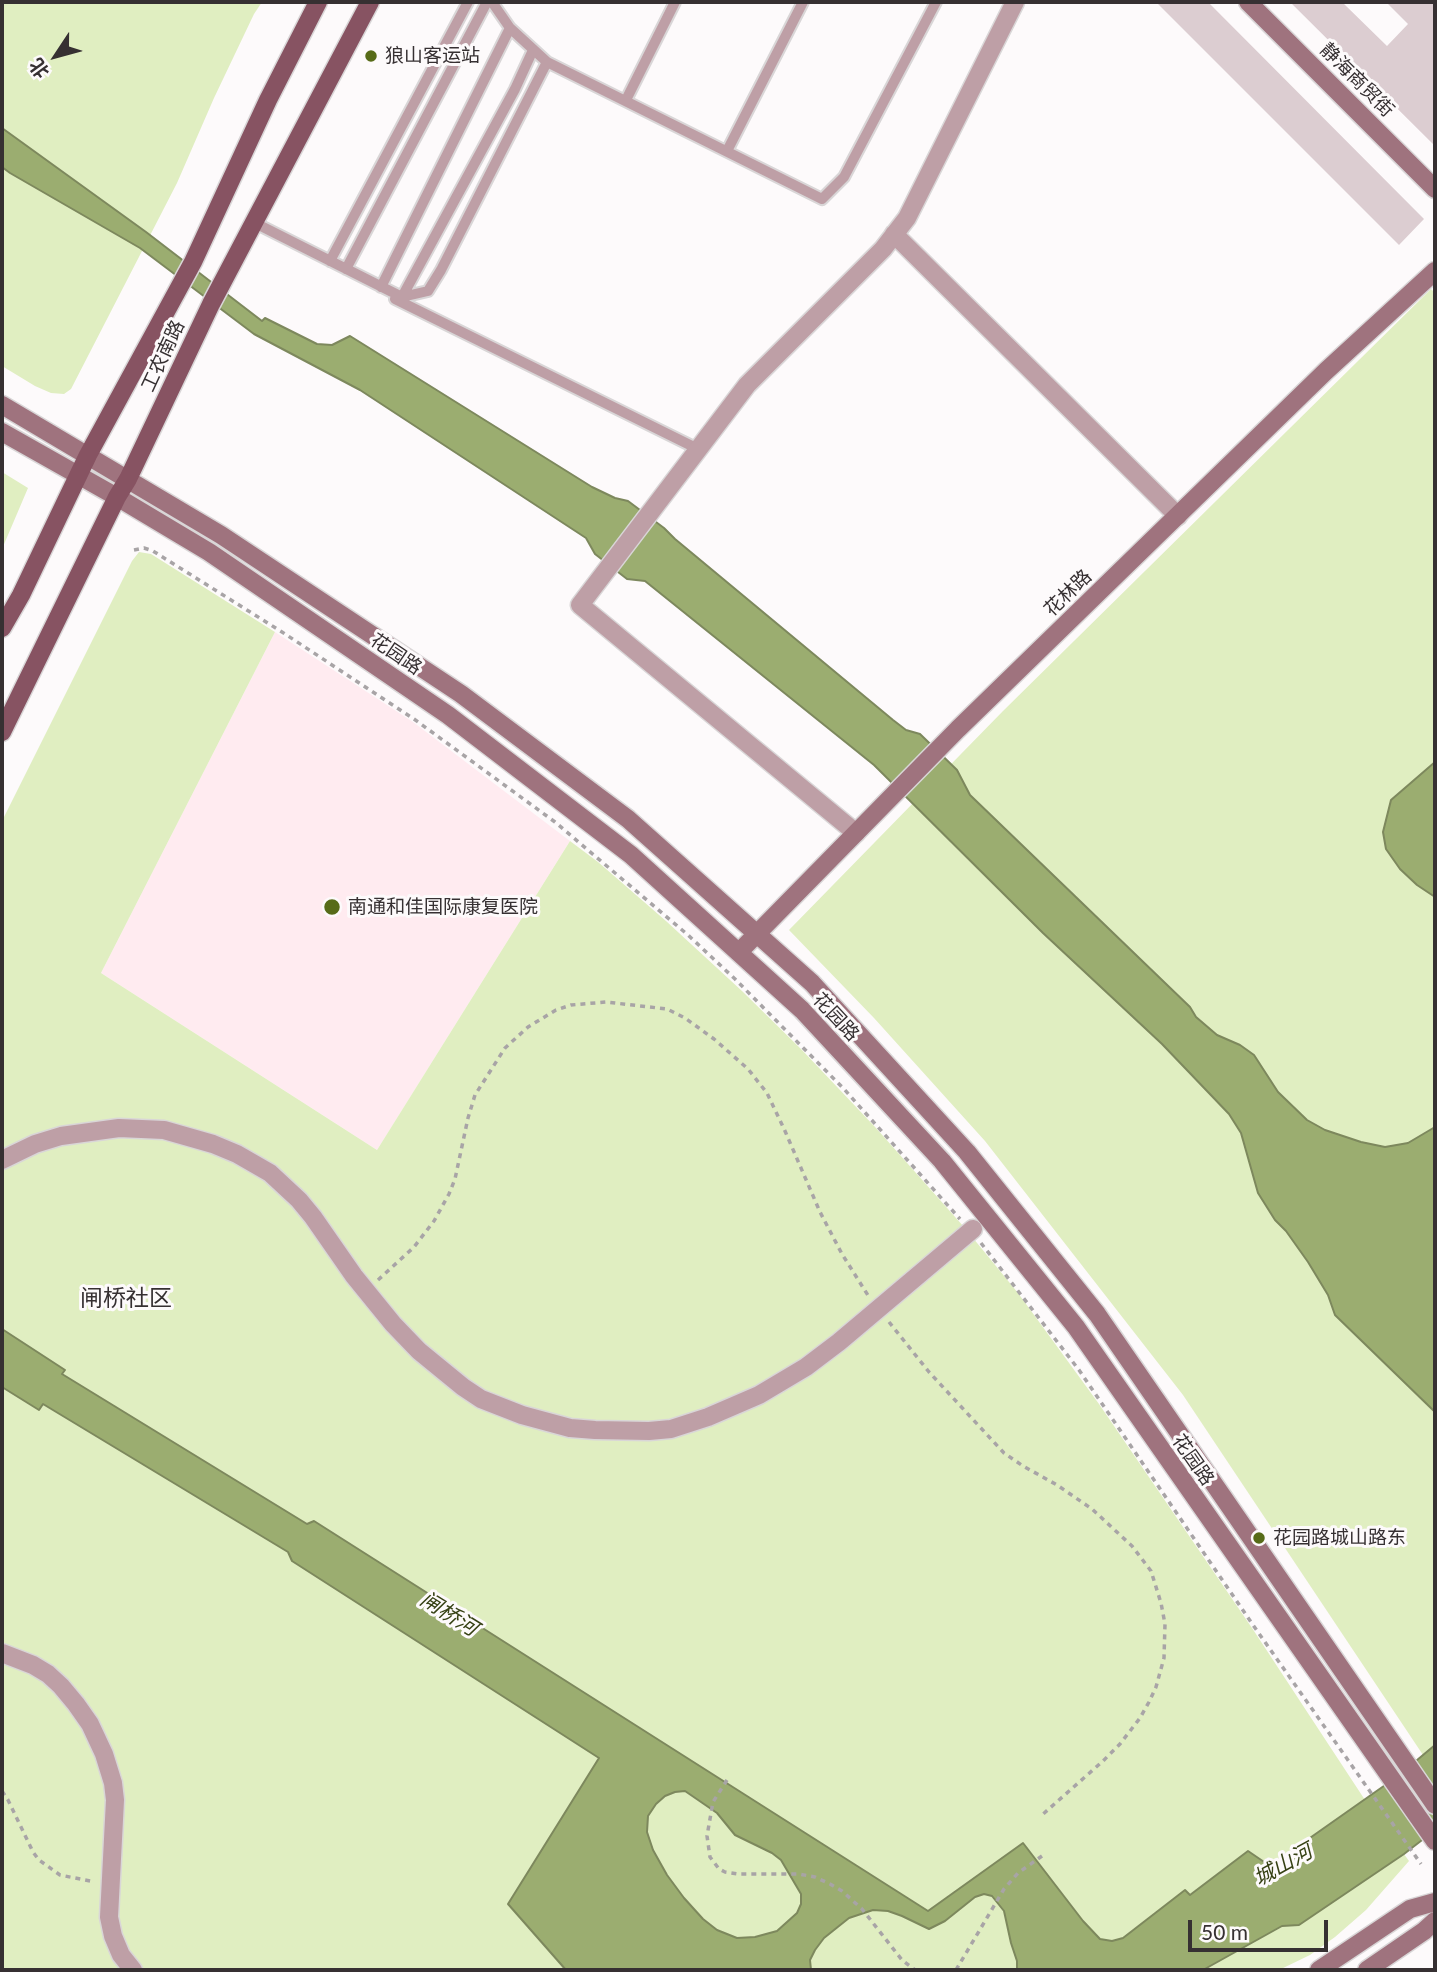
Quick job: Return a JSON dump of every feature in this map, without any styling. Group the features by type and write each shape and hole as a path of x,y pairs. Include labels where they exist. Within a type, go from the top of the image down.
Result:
{"main road":[{"name":"工农南路","path":"2,628 88,455 193,262 268,100 318,2"},
{"name":"工农南路","path":"2,732 220,286 370,2"},
{"name":"静海商贸街","path":"1248,2 1435,189"},
{"name":"花林路","path":"738,953 958,729 1326,371 1435,271"},
{"name":"花园路","path":"2,405 221,535 461,694 628,819 812,983 967,1152 1097,1314 1435,1805"},
{"name":"花园路","path":"2,432 209,552 448,715 631,855 802,1010 942,1161 1076,1327 1435,1841"},
{"path":"1319,1970 1410,1909 1435,1902"},
{"path":"1367,1970 1435,1921"}],"street":[{"path":"856,833 580,605 747,385 883,248 907,218 1015,2"},
{"path":"894,234 1178,516"},
{"path":"2,1160 35,1144 61,1136 93,1130 138,1128 164,1130 237,1154 270,1173 299,1199 366,1290 419,1351 463,1387 481,1399 522,1415 561,1426 619,1432 671,1429 708,1417 758,1395 806,1367 878,1309 970,1228"},
{"path":"2,1653 48,1674 76,1704 90,1724 104,1754 113,1783 115,1820 109,1917 121,1955 133,1970"}],"lane":[{"path":"330,261 468,2"},
{"path":"346,269 489,2 510,28 547,62 822,199 844,177 936,2"},
{"path":"626,100 675,2"},
{"path":"727,151 803,2"},
{"path":"381,286 510,28"},
{"path":"402,297 509,101 533,50"},
{"path":"253,222 402,297 428,291 441,271 547,62"},
{"path":"330,261 337,271 698,449"}],"path":[{"path":"134,550 144,548 153,551 282,632 414,719 555,822 688,935 844,1089 970,1228 1079,1370 1421,1864"},
{"path":"366,1290 403,1258 434,1221 455,1179 475,1095 505,1048 528,1027 570,1005 606,1002 667,1009 685,1018 733,1055 767,1093 820,1212 842,1254 878,1309 929,1372 1004,1453 1092,1509 1132,1546 1151,1571 1165,1624 1164,1658 1156,1687 1140,1718 1120,1744 1085,1779 1042,1815"},
{"path":"726,1780 710,1810 707,1836 710,1857 719,1869 738,1874 781,1873 815,1877 830,1884 862,1909 901,1960 915,1970"},
{"path":"2,1791 33,1852 49,1869 76,1879 111,1884"},
{"path":"956,1970 1013,1878 1042,1856"}],"shaded area":[{"path":"2,2 262,2 214,98 177,183 71,389 64,394 51,393 35,386 2,366"},
{"path":"1431,289 1435,293 1435,1773 1183,1395 985,1141 874,1018 789,930 1003,711"},
{"path":"2,472 28,488 2,549"},
{"path":"139,552 151,554 275,632 101,973 377,1150 570,841 666,921 802,1050 964,1227 1018,1293 1099,1404 1252,1628 1365,1800 1409,1861 1366,1910 1310,1955 1279,1970 2,1970 2,821 132,561"},
{"name":"南通和佳国际康复医院","path":"275,632 413,722 570,841 377,1150 101,973"}],"water":[{"path":"2,128 146,232 262,321 265,318 317,344 332,345 350,336 592,487 628,501 664,528 893,720 906,730 920,734 957,770 970,795 1190,1007 1196,1017 1217,1035 1240,1045 1254,1055 1278,1092 1307,1120 1325,1130 1385,1147 1408,1143 1435,1127 1435,1412 1335,1315 1328,1295 1308,1262 1258,1193 1241,1133 1229,1114 1162,1044 1043,933 874,765 645,581 627,579 595,554 586,538 360,390 254,334 140,248 10,173 2,167"},
{"path":"1435,762 1435,897 1400,869 1386,849 1383,832 1391,800"},
{"path":"2,1329 65,1370 62,1374 307,1524 314,1521 928,1911 1023,1843 1100,1939 1112,1941 1123,1938 1185,1890 1190,1895 1248,1851 1270,1866 1398,1776 1435,1745 1435,1830 1299,1925 1282,1926 1203,1970 1017,1970 1004,1911 992,1896 984,1894 975,1897 945,1921 929,1929 888,1911 873,1910 849,1918 824,1938 815,1950 810,1960 811,1970 566,1970 508,1904 599,1758 292,1561 288,1552 43,1404 39,1410 2,1387","holes":["685,1791 717,1813 735,1835 781,1860 801,1894 797,1913 777,1931 755,1937 737,1938 717,1930 684,1898 653,1850 647,1832 648,1816 665,1796"]}],"building":[{"path":"1156,2 1208,2 1424,219 1399,245"},
{"path":"1290,2 1342,2 1387,46 1408,24 1386,2 1431,2 1435,6 1435,146"}],"place":[{"name":"狼山客运站","path":"371,56"},
{"name":"南通和佳国际康复医院","path":"332,907"},
{"name":"花园路城山路东","path":"1259,1538"}],"district":[{"name":"闸桥社区","path":"126,1299"}],"water label":[{"name":"闸桥河","path":"449,1614"},
{"name":"城山河","path":"1283,1865"}]}
